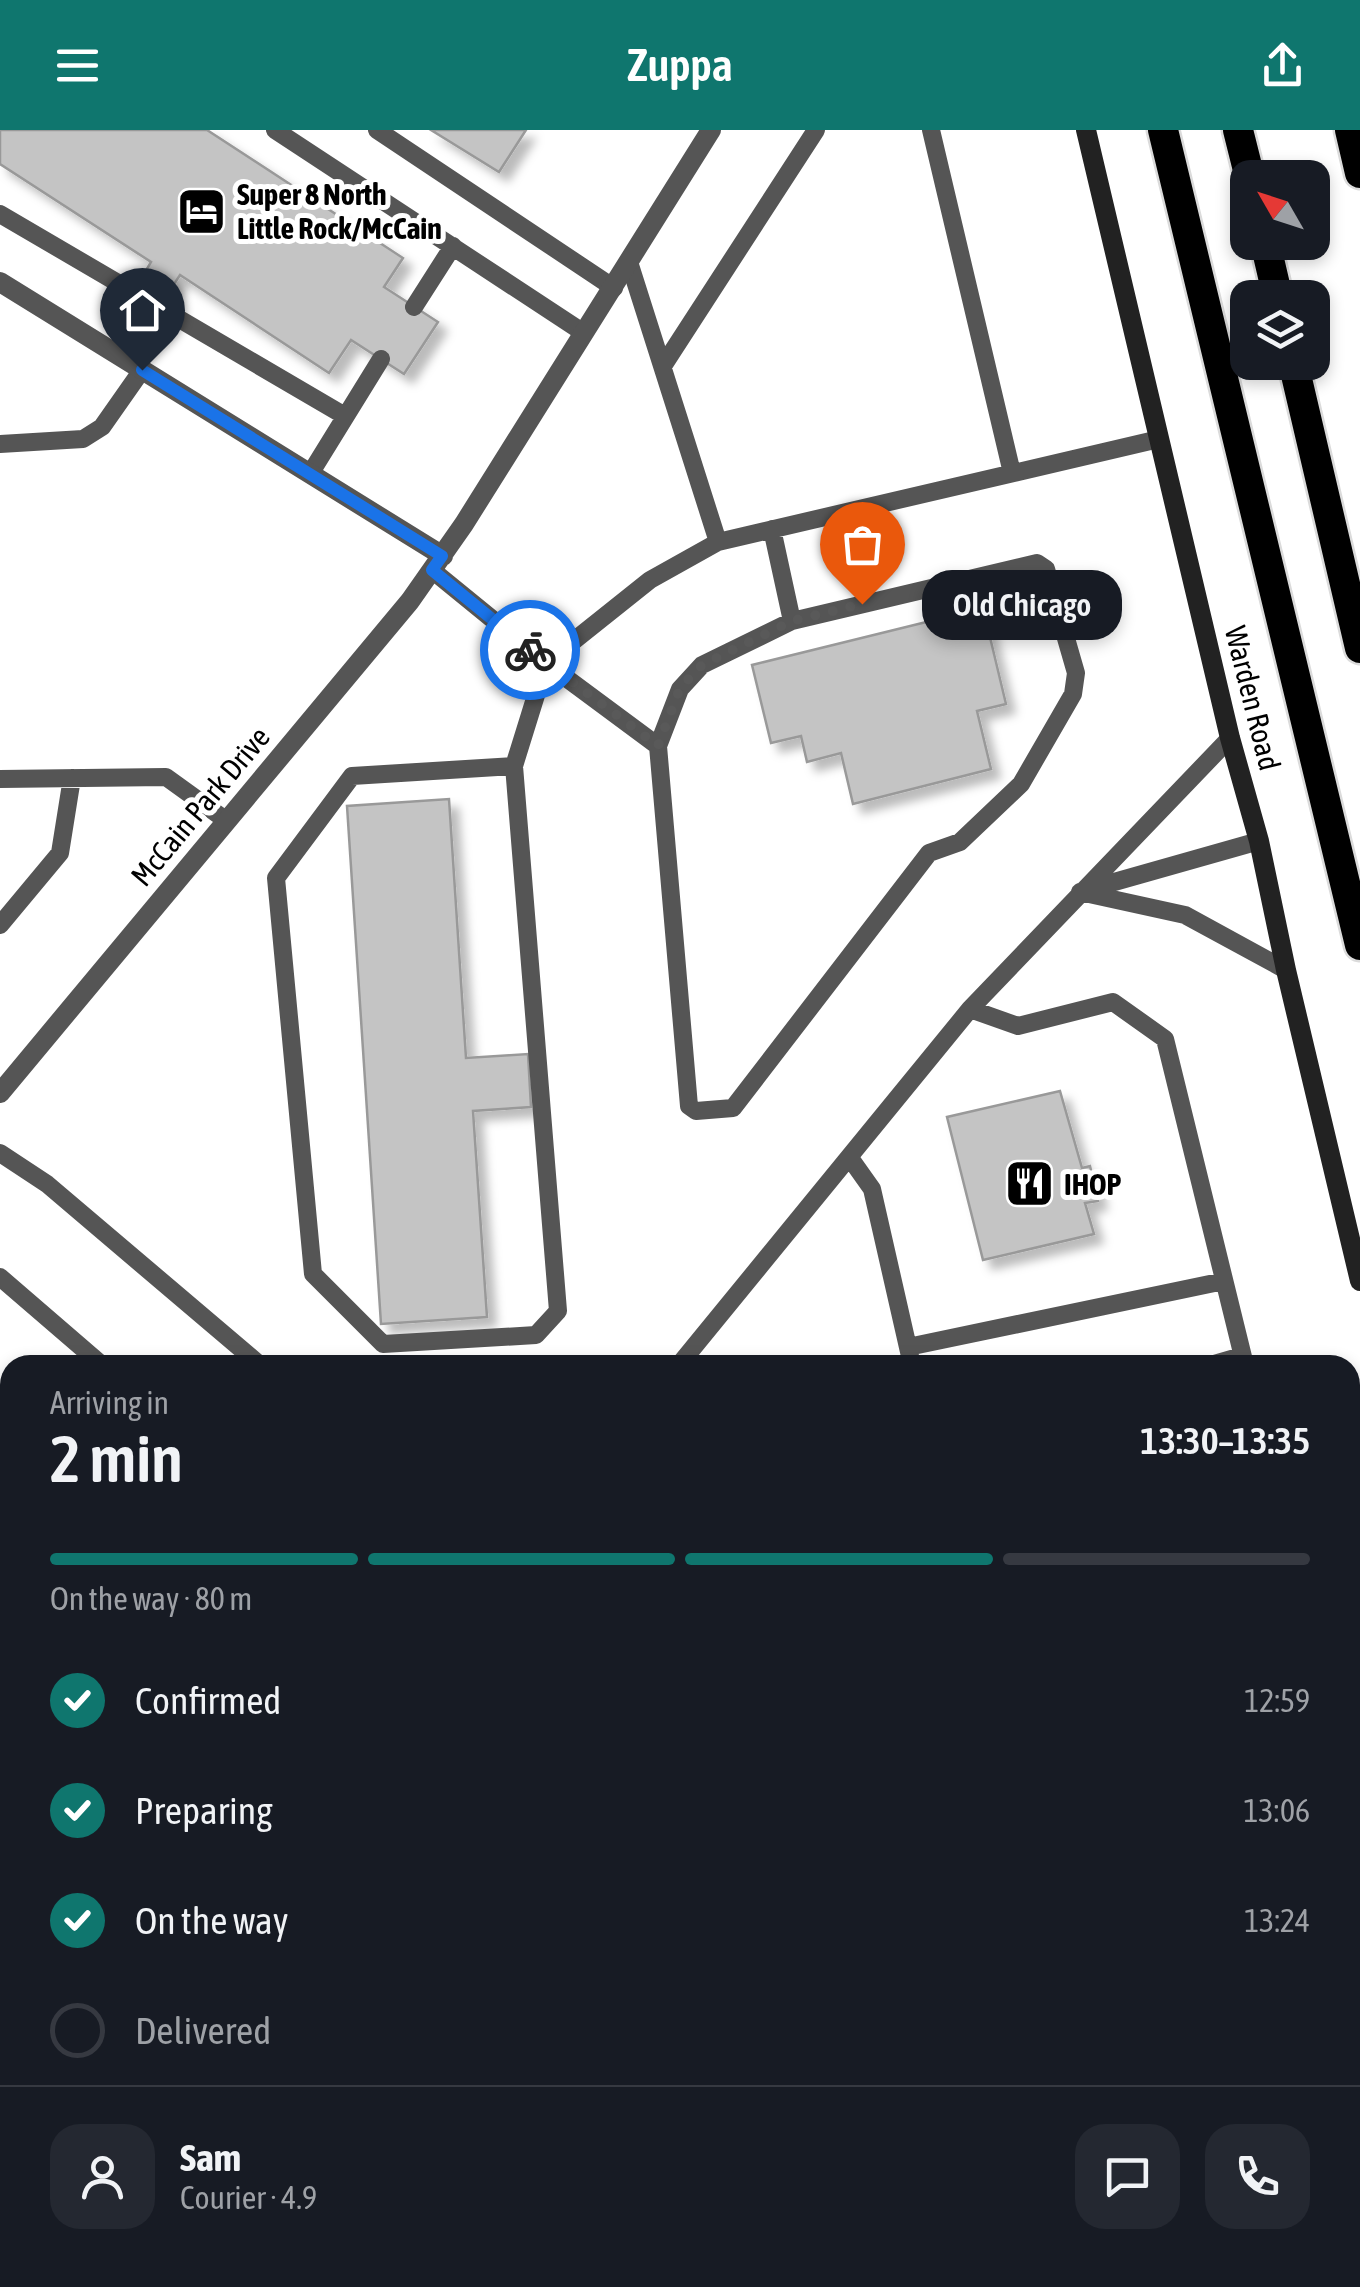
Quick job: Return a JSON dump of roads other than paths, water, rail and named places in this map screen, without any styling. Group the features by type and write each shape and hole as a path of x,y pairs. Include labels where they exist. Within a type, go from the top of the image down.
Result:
{"highway":[{"path":"1163,130 1360,946"},
{"path":"1238,130 1246,160"},
{"path":"1350,130 1360,173"},
{"path":"1297,380 1360,648"}],"main road":[{"name":"Warden Road","path":"1086,130 1360,1281"}],"street":[{"name":"McCain Park Drive","path":"0,1093 410,601 464,524 711,130"},
{"path":"0,282 310,474 438,563"}],"lane":[{"path":"275,130 584,332"},
{"path":"377,130 614,288"},
{"path":"662,366 816,130"},
{"path":"931,130 1012,474"},
{"path":"0,214 345,416"},
{"path":"414,307 453,246"},
{"path":"629,262 718,542"},
{"path":"310,474 381,359"},
{"path":"0,444 84,439 102,427 142,370"},
{"path":"514,766 352,776 276,878 312,1274 383,1344 536,1335 558,1311 514,766 546,663 650,580 718,542 1159,439"},
{"path":"772,529 792,621"},
{"path":"438,563 546,663 658,746"},
{"path":"1037,563 1046,568 1076,673 1073,694 1021,784 960,842 929,853 733,1108 696,1111 689,1106 658,746 680,688 702,665 792,621 1037,563"},
{"path":"688,1355 970,1009 1230,738"},
{"path":"0,779 166,777 227,821"},
{"path":"0,925 60,854 72,778"},
{"path":"1080,892 1258,841"},
{"path":"1080,892 1185,915 1286,970"},
{"path":"970,1009 1018,1026 1113,1002 1165,1039 1243,1355"},
{"path":"0,1153 46,1184 248,1355"},
{"path":"850,1158 872,1189 910,1355"},
{"path":"0,1276 91,1355"},
{"path":"914,1355 1224,1280"}],"place":[{"name":"Super 8 North Little Rock/McCain","path":"202,211"},
{"name":"Old Chicago","path":"862,604"},
{"name":"IHOP","path":"1029,1184"}]}
